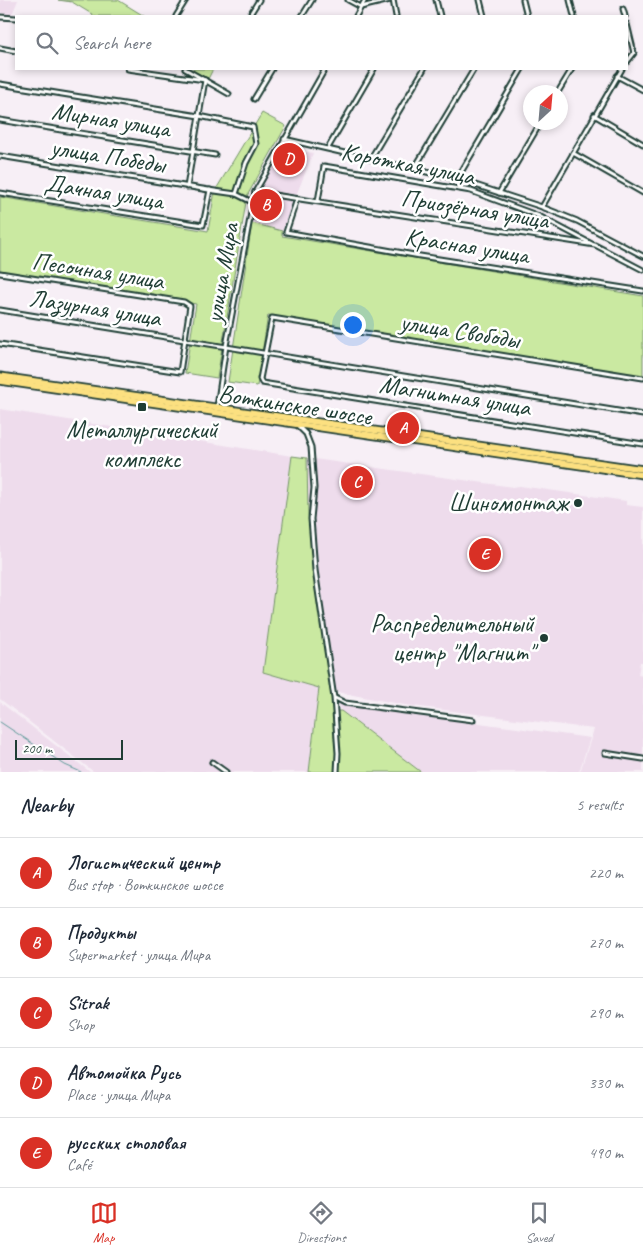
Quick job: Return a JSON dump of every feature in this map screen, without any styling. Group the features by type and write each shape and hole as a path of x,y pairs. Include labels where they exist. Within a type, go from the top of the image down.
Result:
{"main road":[{"name":"Воткинское шоссе","path":"0,376 428,445 643,474"},
{"name":"Воткинское шоссе","path":"0,381 643,469"}],"street":[{"path":"177,15 186,0"},
{"path":"250,15 259,0"},
{"path":"303,15 312,0"},
{"path":"348,0 361,8 392,0 396,15"},
{"path":"357,15 365,0"},
{"path":"436,0 440,15"},
{"path":"480,0 484,15"},
{"path":"523,0 527,15"},
{"path":"570,0 574,15"},
{"path":"623,9 625,15"},
{"path":"0,17 15,18"},
{"path":"628,28 634,52 628,61"},
{"path":"0,48 15,51"},
{"path":"135,70 205,80"},
{"path":"187,70 229,94"},
{"path":"254,99 271,70"},
{"name":"улица Мира","path":"217,410 226,346 254,192 324,70"},
{"path":"328,148 373,70"},
{"path":"372,158 423,70"},
{"path":"414,169 473,70"},
{"path":"457,179 521,70"},
{"path":"562,85 571,70"},
{"path":"542,207 621,70"},
{"path":"617,76 643,90"},
{"path":"187,187 205,80"},
{"path":"0,84 199,116 253,128 256,144 246,162 236,194"},
{"path":"594,115 643,144"},
{"name":"Мирная улица","path":"0,120 216,154"},
{"path":"499,193 535,130"},
{"path":"284,139 457,179 542,207 577,221 643,256"},
{"path":"573,153 643,193"},
{"name":"улица Победы","path":"0,156 236,194 252,202"},
{"name":"Короткая улица","path":"318,201 324,166 471,191 539,216 595,246"},
{"name":"Дачная улица","path":"0,193 203,225 210,190"},
{"name":"Приозёрная улица","path":"254,192 595,246 643,269"},
{"name":"Красная улица","path":"297,199 286,232 420,256 643,291"},
{"name":"Песочная улица","path":"0,273 184,302 190,306 184,340"},
{"name":"Лазурная улица","path":"0,310 643,415"},
{"name":"улица Свободы","path":"266,353 272,318 643,378"},
{"path":"0,344 180,372 184,340"},
{"name":"Магнитная улица","path":"266,353 260,379 262,383 643,444"},
{"path":"296,424 306,434 311,446 314,488 311,519 315,570 334,698 338,753 337,772"},
{"path":"334,698 345,703 473,720"},
{"path":"605,753 643,759"},
{"path":"212,762 226,772"}],"shaded area":[{"path":"0,0 18,0 11,17 0,12"},
{"path":"283,147 313,153 282,231 252,223 261,189"},
{"path":"0,409 292,456 263,672 319,688 309,772 94,772 0,699"},
{"path":"307,458 626,501 626,505 643,507 643,662 640,662 638,675 643,676 643,772 580,772 594,729 405,705 332,691 308,515"},
{"path":"0,702 90,772 0,772"},
{"path":"339,704 590,738 579,772 421,772 341,711"}],"green space":[{"path":"58,0 118,0 142,15 93,15 72,2"},
{"path":"191,70 212,70 208,79"},
{"path":"262,113 286,126 247,196 217,378 185,373 196,304 0,272 0,197 208,231 215,191"},
{"path":"252,223 282,231 282,236 643,296 643,376 268,315 257,386 228,382"},
{"path":"292,456 307,458 308,515 333,711 341,711 421,772 309,772 319,688 263,672"}],"waterway":[{"path":"0,722 65,765 81,772"}],"place":[{"name":"Автомойка Русь","path":"289,159"},
{"name":"Продукты","path":"266,205"},
{"name":"Металлургический комплекс","path":"142,407"},
{"name":"Логистический центр","path":"403,428"},
{"name":"Sitrak","path":"357,482"},
{"name":"Шиномонтаж","path":"578,503"},
{"name":"русских столовая","path":"485,554"},
{"name":"Распределительный центр \"Магнит\"","path":"544,638"}]}
